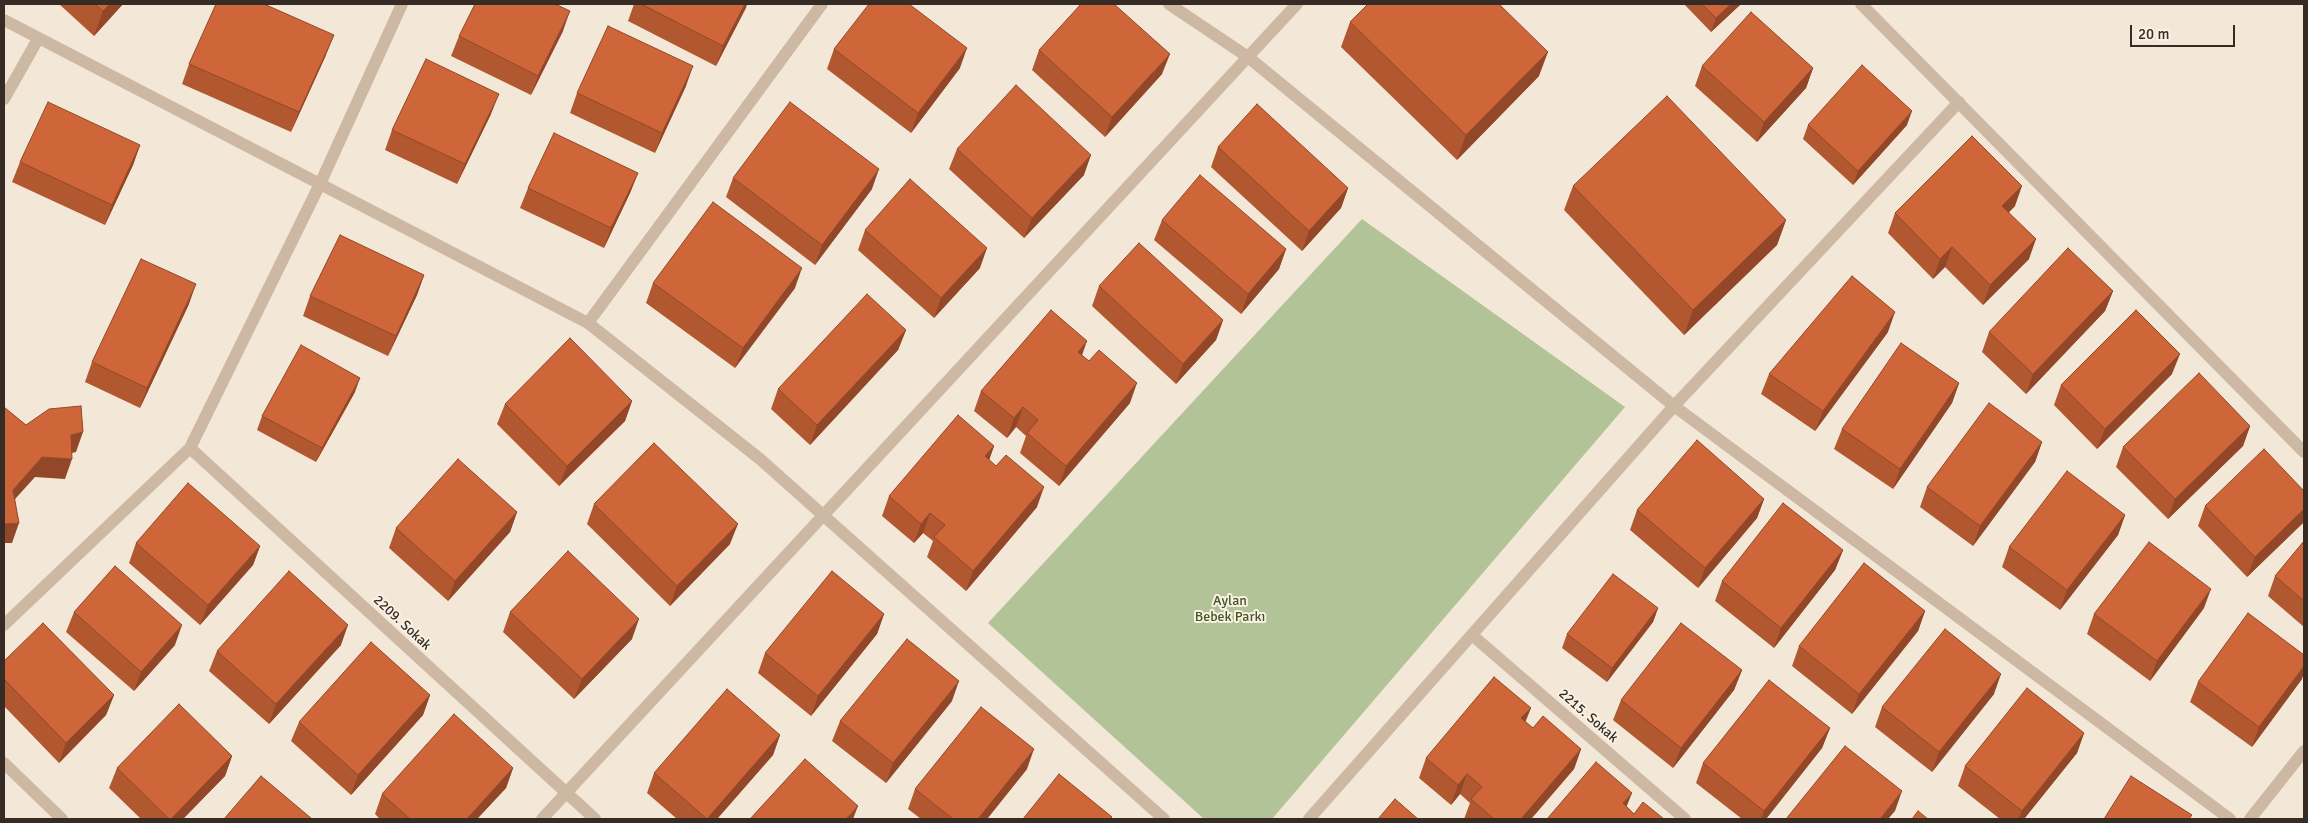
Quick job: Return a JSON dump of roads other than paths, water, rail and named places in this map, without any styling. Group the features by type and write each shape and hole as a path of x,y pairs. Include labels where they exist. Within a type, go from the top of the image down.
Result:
{"street":[{"path":"4,625 190,448 320,184 402,4"},
{"path":"588,323 822,4"},
{"path":"1169,4 1248,57 1674,406 2230,819"},
{"path":"542,819 1297,4"},
{"path":"1861,4 2304,452"},
{"path":"4,20 588,323 760,459 1164,819"},
{"path":"4,99 38,38"},
{"path":"1309,819 1674,406 1959,102"},
{"name":"2209. Sokak","path":"190,448 595,819"},
{"name":"2215. Sokak","path":"1472,635 1685,819"},
{"path":"2250,819 2304,751"},
{"path":"4,763 62,819"}],"park label":[{"name":"Aylan Bebek Parkı","path":"1230,610"}]}
